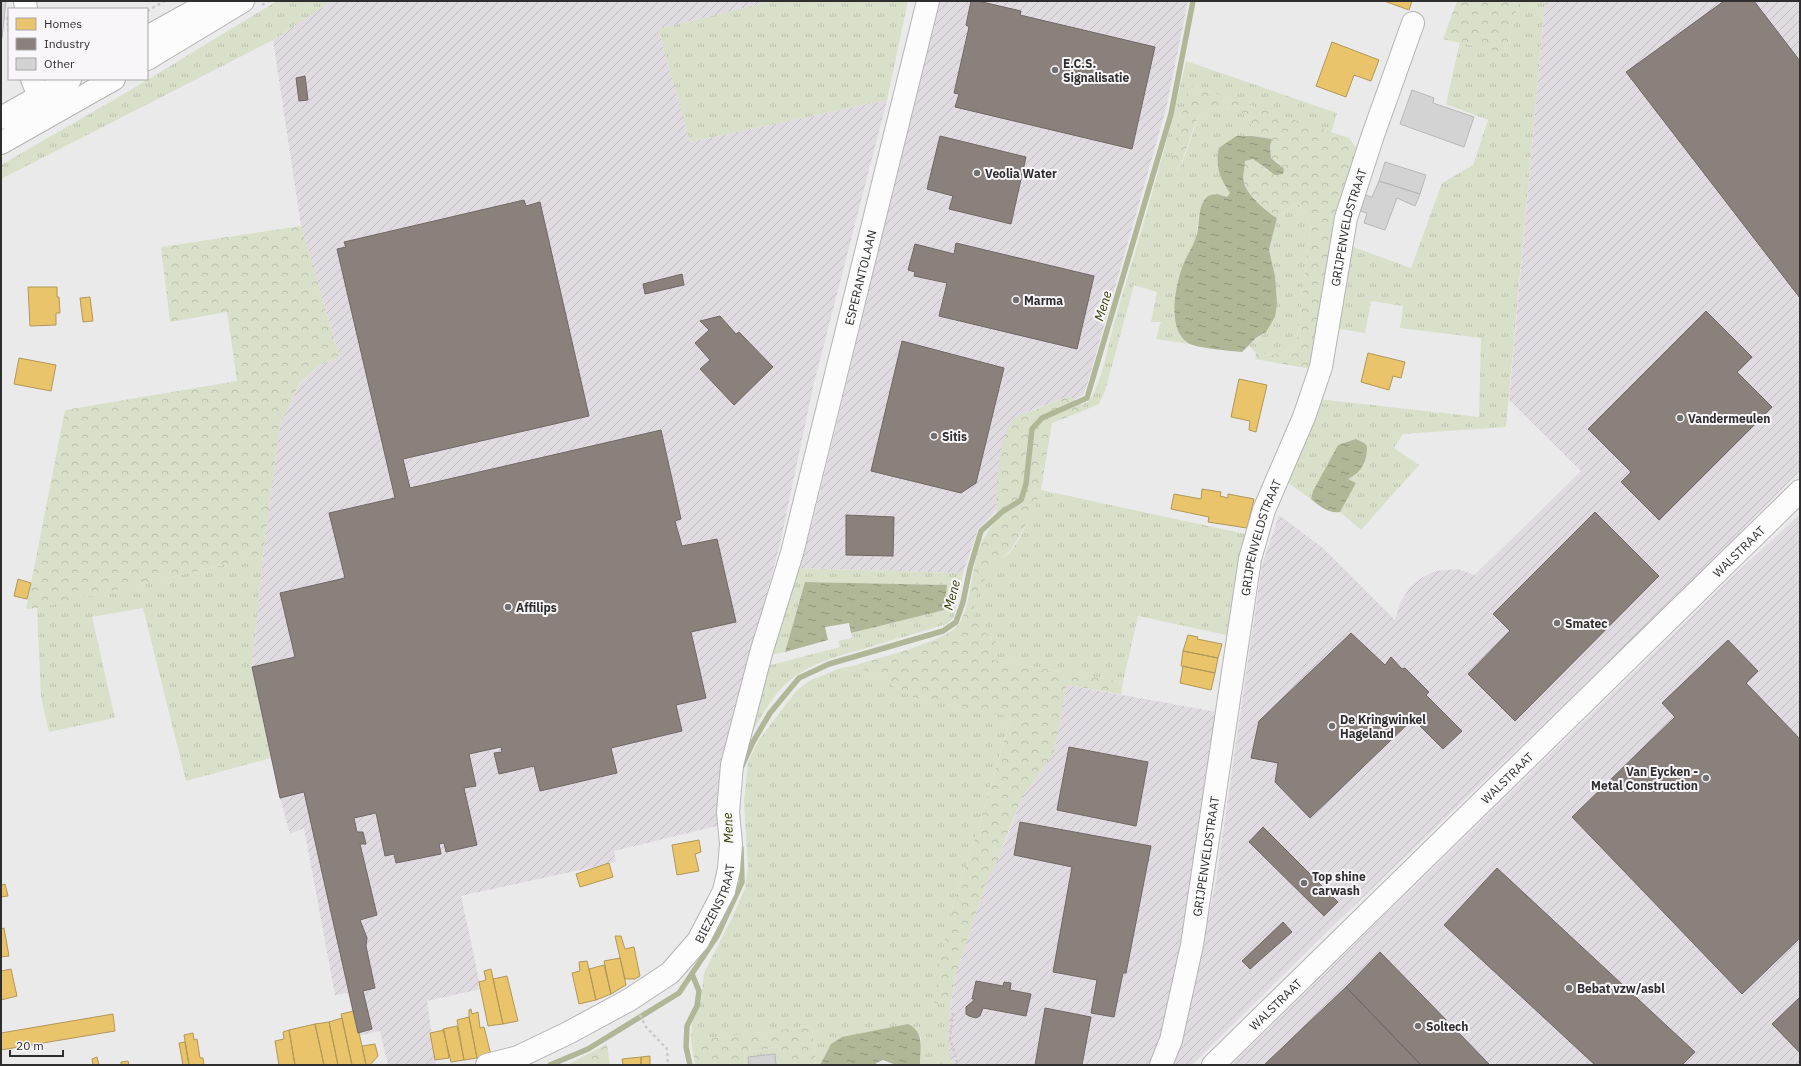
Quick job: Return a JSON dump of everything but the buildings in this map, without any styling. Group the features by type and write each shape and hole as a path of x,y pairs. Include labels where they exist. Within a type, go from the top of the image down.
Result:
{"street":[{"path":"148,36 212,1"},
{"path":"148,58 243,1"},
{"name":"ESPERANTOLAAN","path":"792,553 928,1"},
{"name":"GRIJPENVELDSTRAAT","path":"1161,1065 1171,1040 1192,945 1250,559 1264,510 1304,417 1321,367 1346,218 1372,135 1413,23"},
{"path":"1,143 57,113 112,80"},
{"path":"1,118 50,84 57,113"},
{"name":"WALSTRAAT","path":"1213,1065 1800,491"},
{"name":"BIEZENSTRAAT","path":"487,1065 518,1057 568,1033 629,1000 670,973 698,941 724,891 729,869 731,844 728,812 732,765 761,653 792,553"}],"path":[{"path":"148,11 165,1"},
{"path":"636,1009 646,1027 667,1049 668,1065"},
{"path":"953,1013 950,1038 958,1065"}],"shaded area":[{"path":"332,1 772,1 658,29 690,142 887,100 813,387 780,544 750,656 725,824 614,851 616,862 461,896 481,989 427,1001 436,1065 388,1065 380,1031 358,1036 348,993 335,995 304,828 290,834 280,798 252,667 263,556 280,424 300,384 319,365 334,360 339,355 301,226 273,40"},
{"path":"939,1 1188,1 1166,109 1087,385 1083,395 1074,400 1069,396 1021,414 996,505 996,511 978,529 963,573 796,568 813,521"},
{"path":"1545,1 1800,1 1800,471 1682,591 1331,928 1192,1065 1169,1065 1192,995 1216,881 1262,565 1279,515 1323,548 1395,620 1400,603 1410,587 1423,577 1435,571 1458,569 1475,575 1581,471 1509,400"},
{"path":"1800,514 1800,1065 1231,1065 1731,578"},
{"path":"1067,685 1217,712 1167,1027 1153,1065 953,1065 946,1035 955,977 986,883 998,860 1023,796 1054,753"}],"green space":[{"path":"277,1 332,1 273,40 1,179 1,165 148,79"},
{"path":"772,1 908,1 887,100 690,142 658,29"},
{"path":"1457,1 1519,1 1505,53 1443,39"},
{"path":"1519,1 1545,1 1506,427 1403,434 1394,448 1419,465 1361,530 1340,512 1356,483 1347,479 1355,475 1365,464 1338,445 1313,491 1311,499 1285,481 1318,399 1479,417 1481,338 1400,328 1403,306 1371,301 1365,333 1333,328 1345,244 1411,268 1442,183 1473,165 1488,120 1446,104 1460,42 1505,53"},
{"path":"1186,61 1337,113 1331,133 1189,85 1176,173 1184,159 1201,111 1212,108 1226,108 1239,111 1248,118 1253,136 1236,136 1219,149 1224,183 1230,193 1228,197 1220,195 1199,212 1196,239 1182,269 1180,336 1189,344 1156,339 1161,322 1151,322 1157,292 1134,285 1105,391 1099,404 1083,411 1082,405 1091,398 1096,389 1103,368 1114,323 1145,219 1179,93"},
{"path":"1189,85 1349,138 1360,153 1312,369 1255,359 1256,353 1275,355 1288,350 1297,340 1311,224 1306,214 1297,203 1277,218 1268,212 1249,192 1243,178 1245,161 1253,159 1268,171 1279,163 1271,158 1270,147 1272,139 1253,136 1248,118 1238,111 1225,108 1212,108 1201,111 1176,173 1168,171"},
{"path":"1297,203 1306,214 1311,224 1297,340 1288,350 1279,354 1269,355 1256,353 1249,345 1266,332 1275,276 1269,250 1277,218"},
{"path":"301,226 339,355 334,360 319,365 300,383 280,424 263,556 37,608 26,609 65,410 237,381 227,312 170,322 161,247"},
{"path":"1069,396 1082,405 1083,411 1052,423 1041,490 1030,518 1011,550 994,565 979,588 974,604 975,622 997,644 993,660 1123,682 1121,694 1067,685 1054,753 1023,796 998,860 986,883 955,977 951,1001 934,1004 940,963 953,905 979,826 1011,717 915,698 856,665 925,644 950,632 959,624 967,604 979,549 989,529 997,520 996,496 1001,450 1010,424 1019,415"},
{"path":"1041,490 1250,535 1231,636 1138,616 1123,682 992,660 992,638 981,630 976,624 973,610 975,601 981,584 990,569 996,562 1011,551 1015,545 1028,522"},
{"path":"263,556 252,667 271,758 186,781 143,608 92,617 115,718 49,732 41,697 37,608"},
{"path":"796,568 963,573 954,617 947,624 829,659 802,672 777,693 759,720 743,749 767,666 840,647 838,641 852,638 851,633 944,609 947,585 805,582 785,652 770,655"},
{"path":"856,665 915,698 1011,716 979,826 953,905 934,1004 951,1001 948,1041 950,1057 953,1065 920,1065 921,1037 831,1044 820,1065 816,1065 812,1026 691,1041 692,1024 701,1000 704,973 733,916 745,888 748,867 744,802 748,762 759,740 796,691 809,681 838,669"},
{"path":"812,1026 816,1065 779,1065 776,1047 744,1053 745,1065 695,1065 691,1041"},
{"path":"607,1044 610,1065 567,1065"},
{"path":"777,1047 779,1065 745,1065 744,1053"}],"water":[{"path":"1236,136 1253,136 1272,139 1270,147 1271,158 1284,169 1283,174 1275,175 1253,159 1245,161 1243,178 1246,188 1258,203 1277,218 1269,250 1275,276 1277,304 1275,317 1266,332 1256,338 1242,352 1205,348 1188,343 1181,337 1177,328 1174,308 1179,276 1197,235 1199,214 1202,204 1210,195 1221,195 1227,197 1230,193 1219,172 1218,155 1219,148"},
{"path":"1356,439 1367,446 1365,462 1357,473 1348,479 1356,483 1340,512 1328,511 1311,499 1313,491 1338,445"},
{"path":"805,582 947,585 944,610 851,633 849,623 825,627 828,640 785,652"},
{"path":"908,1024 913,1027 919,1036 921,1047 920,1065 896,1065 883,1060 876,1063 876,1065 820,1065 831,1044 842,1037"}],"waterway":[{"name":"Mene","path":"742,766 753,742 770,713 799,678 829,664 943,631 956,622 963,602 970,568 981,531 1002,512 1021,500 1026,484 1032,429 1042,418 1087,398 1171,114 1193,1"},
{"name":"Mene","path":"550,1065 588,1049 679,993 717,936 742,882 741,848"},
{"path":"690,1065 686,1047 687,1026 697,1006 699,991 692,974"}],"place":[{"name":"E.C.S. Signalisatie","path":"1055,70"},
{"name":"Veolia Water","path":"977,173"},
{"name":"Marma","path":"1016,300"},
{"name":"Vandermeulen","path":"1680,418"},
{"name":"Sitis","path":"934,436"},
{"name":"Affilips","path":"508,607"},
{"name":"Smatec","path":"1557,623"},
{"name":"De Kringwinkel Hageland","path":"1332,726"},
{"name":"Van Eycken - Metal Construction","path":"1706,778"},
{"name":"Top shine carwash","path":"1304,883"},
{"name":"Bebat vzw/asbl","path":"1569,988"},
{"name":"Soltech","path":"1418,1026"}]}
